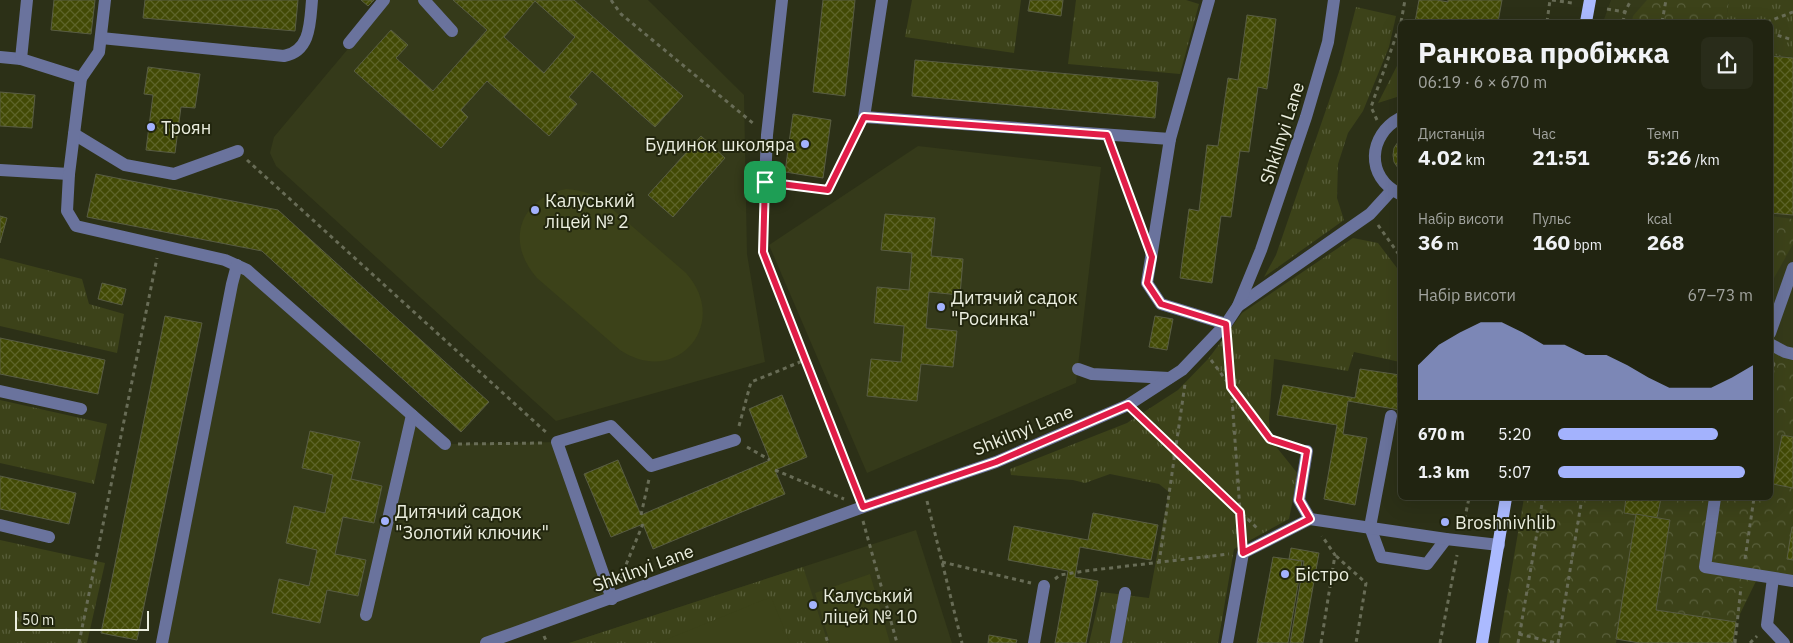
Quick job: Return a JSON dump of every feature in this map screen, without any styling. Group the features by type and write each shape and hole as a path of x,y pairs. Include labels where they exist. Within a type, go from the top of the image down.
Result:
{"main road":[{"path":"1586,20 1590,0"},
{"path":"1482,643 1506,500"}],"street":[{"path":"21,59 28,0"},
{"path":"105,0 99,52 81,78 69,174 67,211 76,226 225,260 247,270 445,444"},
{"path":"101,38 284,56 292,54 307,40 312,0"},
{"path":"349,43 384,0"},
{"path":"424,0 452,31"},
{"path":"765,182 767,135 782,0"},
{"path":"882,0 864,117 1170,140"},
{"path":"1209,0 1170,140 1147,283 1161,304 1226,324"},
{"name":"Shkilnyi Lane","path":"486,643 863,507 996,462 1128,405 1182,370 1226,324 1238,306 1261,250 1306,117 1328,42 1334,0"},
{"path":"0,57 21,59 81,78"},
{"path":"1238,306 1370,214 1396,192 1383,181 1376,170 1374,157 1376,144 1382,132 1398,119"},
{"path":"74,134 125,165 174,174 238,151"},
{"path":"0,170 69,174"},
{"path":"162,643 237,265"},
{"path":"1773,325 1793,268"},
{"path":"1773,345 1789,353"},
{"path":"1078,370 1092,374 1169,378"},
{"path":"0,391 81,409"},
{"path":"366,614 412,415"},
{"path":"1391,416 1370,527 1382,557 1427,564 1446,539"},
{"path":"612,598 557,442 611,426 652,466 735,440"},
{"path":"1307,451 1299,500 1310,519"},
{"path":"1715,500 1705,567 1793,580"},
{"path":"1227,643 1243,553 1310,519 1499,545"},
{"path":"0,525 49,537"},
{"path":"1773,578 1767,624 1784,643"},
{"path":"1034,643 1044,586"},
{"path":"1116,643 1125,593"}],"path":[{"path":"611,0 621,14 767,135"},
{"path":"1401,20 1405,0"},
{"path":"1547,20 1551,0 1572,3"},
{"path":"1624,20 1625,12 1631,0"},
{"path":"1662,20 1666,0"},
{"path":"1607,9 1625,12"},
{"path":"1772,20 1793,12"},
{"path":"1773,34 1793,40"},
{"path":"1382,132 1371,107 1398,35"},
{"path":"864,117 828,190 765,182 763,252 863,507 862,517 897,643"},
{"path":"1107,135 1141,229"},
{"path":"238,151 557,442"},
{"path":"1370,214 1398,253"},
{"path":"79,643 160,245"},
{"path":"1060,575 1243,553 1226,324"},
{"path":"1203,349 1270,439 1307,451"},
{"path":"1773,370 1774,364 1789,353"},
{"path":"770,460 735,440 751,382 806,360"},
{"path":"1159,563 1186,379"},
{"path":"1128,405 1269,540"},
{"path":"445,444 557,442"},
{"path":"641,515 652,466"},
{"path":"775,470 863,507"},
{"path":"926,495 962,643"},
{"path":"1440,643 1469,500"},
{"path":"1518,643 1543,500"},
{"path":"1519,634 1557,643 1582,500"},
{"path":"1735,643 1742,573 1754,500"},
{"path":"1310,519 1335,555 1366,583 1356,643"},
{"path":"612,598 643,524"},
{"path":"1321,643 1335,555"},
{"path":"942,562 1044,586"},
{"path":"826,637 828,643"}],"shaded area":[{"name":"Калуський ліцей № 2","path":"389,0 648,0 744,95 747,254 765,362 556,421 276,166 270,153 274,137"},
{"path":"1611,0 1793,0 1793,347 1773,345 1773,20 1604,20"},
{"name":"Дитячий садок \"Росинка\"","path":"918,146 1101,167 1076,383 867,473 769,245"},
{"name":"Дитячий садок \"Золотий ключик\"","path":"237,265 445,444 557,442 612,599 486,643 162,643"},
{"name":"Калуський ліцей № 10","path":"916,530 952,643 569,643"}],"green space":[{"path":"912,0 1021,0 1014,53 905,37"},
{"path":"1076,0 1186,0 1199,4 1180,74 1068,64"},
{"path":"1647,0 1729,0 1726,20 1632,20 1633,16"},
{"path":"1729,0 1793,0 1793,57 1773,55 1773,20 1726,20"},
{"path":"1356,7 1396,16 1389,47 1363,111 1348,133 1338,164 1337,198 1344,220 1264,277 1276,255 1340,69"},
{"path":"1398,64 1398,97 1378,103"},
{"path":"566,189 586,192 603,201 686,273 698,292 703,311 700,329 691,344 678,356 661,361 641,360 620,350 537,278 527,264 521,250 520,237 522,224 528,212 537,202 550,194"},
{"path":"1773,216 1793,219 1793,244 1773,280"},
{"path":"1353,238 1378,243 1398,269 1398,362 1354,352 1348,371 1274,359 1269,418 1270,439 1298,474 1289,519 1234,549 1218,643 1089,643 1101,592 1149,598 1169,492 1159,484 1110,474 1085,483 1073,480 1011,475 1010,469 1127,423 1178,390 1209,358 1242,313"},
{"path":"0,258 82,279 89,304 124,314 117,353 0,326"},
{"path":"1773,345 1793,347 1793,437 1782,435 1773,484"},
{"path":"0,400 107,424 94,484 0,463"},
{"path":"1773,484 1793,488 1793,527 1787,558 1793,560 1793,580 1759,575 1736,622 1656,610 1670,520 1657,518 1661,500 1773,500"},
{"path":"1524,500 1626,500 1624,513 1636,514 1616,643 1499,643"},
{"path":"0,540 105,563 87,643 0,643"},
{"path":"803,567 828,643 569,643"},
{"path":"870,574 890,643 830,643 815,593"},
{"path":"771,597 790,643 658,643"}],"building":[{"path":"54,0 95,0 91,34 51,30"},
{"path":"145,0 298,0 295,31 143,18"},
{"path":"361,0 374,0 368,6"},
{"path":"453,0 574,0 683,96 655,127 592,71 569,97 577,104 549,136 487,81 461,110 468,117 441,148 354,71 391,30 408,45 396,58 433,91 487,30","holes":["535,1 575,37 544,73 504,37"]},
{"path":"823,0 855,0 845,96 813,92"},
{"path":"1030,0 1063,0 1061,16 1028,11"},
{"path":"1419,0 1448,2 1448,0 1502,0 1498,20 1415,20"},
{"path":"1247,15 1276,19 1267,89 1258,87 1249,152 1240,151 1231,217 1221,216 1212,283 1180,278 1189,209 1199,211 1207,145 1218,146 1228,78 1238,80"},
{"path":"1773,56 1793,58 1793,215 1773,213"},
{"path":"915,60 1158,82 1155,118 912,96"},
{"path":"148,67 200,74 195,108 181,107 175,153 146,150 153,95 144,94"},
{"path":"0,92 35,95 32,128 0,126"},
{"path":"793,114 831,120 823,178 785,172"},
{"path":"701,136 725,158 673,217 648,195"},
{"path":"1398,142 1398,168 1394,162 1394,148"},
{"path":"96,174 278,210 489,402 461,432 262,251 87,217"},
{"path":"885,214 935,218 931,256 963,259 960,295 929,292 926,328 957,331 953,367 921,364 917,401 867,396 871,359 901,362 904,326 874,323 877,287 909,290 912,253 881,250"},
{"path":"0,216 7,218 0,243"},
{"path":"102,283 126,289 122,305 98,299"},
{"path":"165,316 202,323 137,640 101,633"},
{"path":"1155,316 1173,319 1167,350 1149,347"},
{"path":"0,338 105,360 98,394 0,374"},
{"path":"1360,369 1398,375 1398,410 1348,401 1343,434 1367,438 1355,505 1324,499 1337,425 1277,415 1283,385 1355,398"},
{"path":"782,395 807,457 775,470 785,494 653,549 643,524 611,537 584,474 618,460 641,515 770,460 749,409"},
{"path":"310,431 360,442 351,479 382,486 374,523 343,517 335,554 366,560 358,596 327,590 320,623 272,613 279,579 309,586 317,550 286,543 294,506 325,513 333,475 302,468"},
{"path":"1782,435 1793,437 1793,488 1773,484"},
{"path":"0,476 76,493 69,524 0,509"},
{"path":"1626,500 1661,500 1657,518 1624,513"},
{"path":"1093,513 1158,525 1151,560 1080,547 1075,577 1098,581 1086,643 1055,643 1068,571 1008,560 1014,526 1088,540"},
{"path":"1636,514 1670,520 1656,610 1736,622 1733,643 1640,643 1616,639"},
{"path":"1793,527 1793,560 1787,559"},
{"path":"1291,548 1319,553 1303,643 1290,643 1304,561 1289,559"},
{"path":"1273,557 1302,561 1288,643 1257,643"},
{"path":"989,635 1017,640 1016,643 988,643"}],"place":[{"name":"Троян","path":"151,127"},
{"name":"Будинок школяра","path":"805,144"},
{"name":"Калуський ліцей № 2","path":"535,210"},
{"name":"Дитячий садок \"Росинка\"","path":"941,307"},
{"name":"Дитячий садок \"Золотий ключик\"","path":"385,521"},
{"name":"Broshnivhlib","path":"1445,522"},
{"name":"Бістро","path":"1285,574"},
{"name":"Калуський ліцей № 10","path":"813,605"}],"route":[{"path":"864,117 1107,135 1152,257 1147,283 1161,304 1226,324 1231,387 1270,439 1307,451 1299,500 1310,519 1243,553 1240,512 1128,405 996,462 863,507 763,252 765,182 828,190 864,117"}]}
